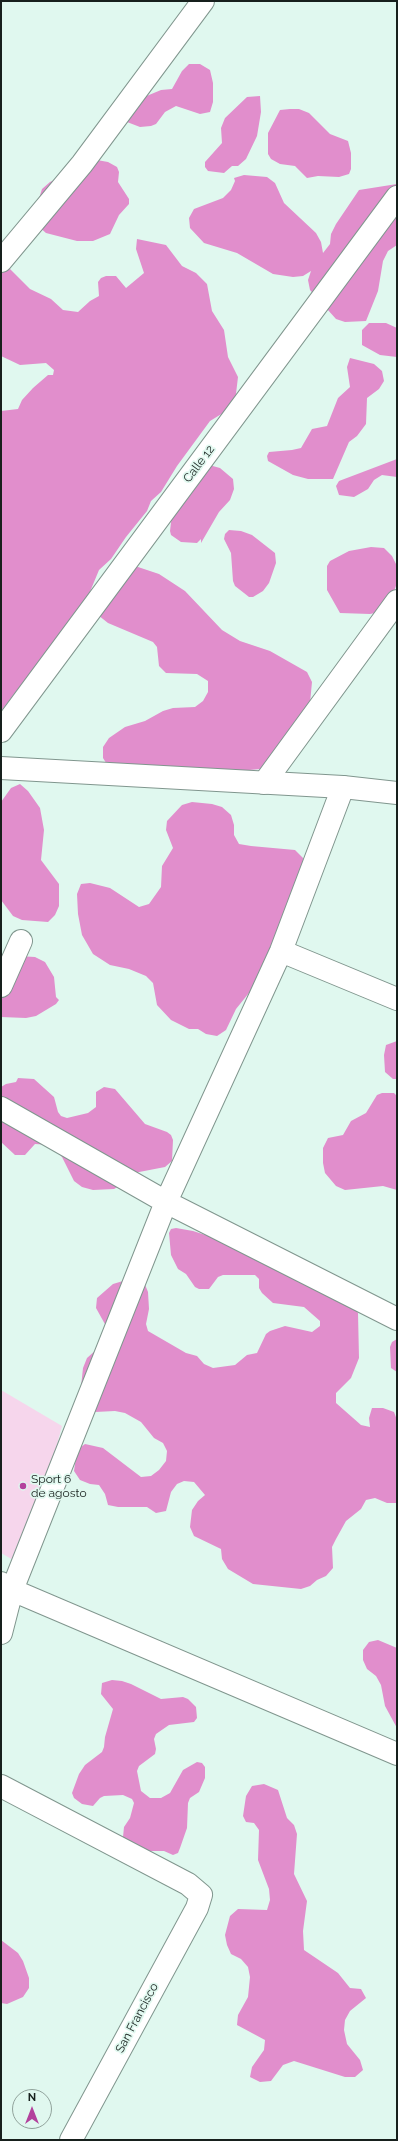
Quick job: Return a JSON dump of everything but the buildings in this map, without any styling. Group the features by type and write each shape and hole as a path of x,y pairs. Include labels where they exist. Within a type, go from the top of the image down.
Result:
{"street":[{"path":"1,261 82,164 203,1"},
{"name":"Calle 12","path":"1,731 397,197"},
{"path":"264,783 397,601"},
{"path":"1,768 343,787 397,793"},
{"path":"1,1633 6,1587 166,1202 281,951 343,787"},
{"path":"1,986 21,941"},
{"path":"281,951 397,999"},
{"path":"1,1108 166,1202 397,1319"},
{"path":"6,1587 397,1754"},
{"name":"San Francisco","path":"1,1786 188,1884 201,1895 197,1908 71,2140"}],"shaded area":[{"path":"189,64 200,64 210,70 213,83 213,102 210,112 200,114 176,106 165,112 156,124 151,126 140,127 127,122 137,100 161,90 172,89 182,71"},
{"path":"260,96 261,112 257,136 246,159 238,166 232,166 224,173 208,171 205,167 205,162 222,143 221,128 225,118 247,97"},
{"path":"299,109 309,113 330,134 348,141 351,153 351,169 349,174 339,177 318,176 307,178 295,166 280,164 271,159 268,154 268,133 280,110"},
{"path":"97,160 108,162 117,167 119,172 118,182 129,199 129,204 119,215 110,234 93,241 77,241 46,233 38,226 37,205 42,189 50,182"},
{"path":"244,175 267,177 275,183 284,203 316,233 321,242 323,253 330,244 331,234 336,224 359,190 397,184 397,245 388,251 383,261 378,291 366,321 345,322 336,319 310,290 308,280 311,271 303,276 293,277 273,274 237,253 204,243 190,228 189,218 194,209 223,198 231,190 235,181 234,178"},
{"path":"137,239 166,245 182,266 196,273 207,284 212,311 224,330 228,357 238,377 235,402 228,410 210,421 177,466 161,492 151,501 147,511 111,559 99,570 87,599 1,711 1,411 18,409 22,400 33,388 48,375 53,375 54,370 46,363 20,365 1,356 1,267 10,269 30,289 51,299 63,310 78,312 90,301 99,296 98,282 101,278 106,276 116,276 126,288 144,273 136,249"},
{"path":"369,323 386,323 397,328 397,357 380,355 362,345 362,330"},
{"path":"350,358 374,364 382,371 384,381 379,389 367,398 366,424 357,436 349,442 333,479 308,479 293,475 268,461 267,456 269,452 301,448 312,429 327,426 338,398 350,387 347,367"},
{"path":"397,459 397,477 382,475 374,480 368,489 354,497 339,495 336,486 339,481"},
{"path":"209,465 220,468 233,479 234,489 230,500 219,512 201,543 201,539 197,543 181,542 171,535 172,514"},
{"path":"229,530 241,531 252,535 275,553 276,563 269,583 263,591 253,597 249,597 235,586 233,581 231,553 224,539 225,534"},
{"path":"371,547 384,548 392,556 397,566 397,583 393,594 380,612 370,614 340,613 327,590 327,566 330,561 349,551"},
{"path":"127,567 138,567 159,574 185,591 222,630 240,641 270,651 307,672 312,682 310,703 284,748 260,769 239,771 108,766 103,758 103,747 109,738 125,727 145,721 163,711 173,708 195,707 203,701 208,692 208,681 197,674 166,673 159,666 157,647 153,642 108,623 93,611"},
{"path":"20,784 28,791 40,808 44,830 41,860 59,884 59,906 55,915 48,922 22,920 13,916 1,900 1,802 11,788"},
{"path":"192,802 212,804 222,807 231,815 234,825 234,835 239,844 295,850 303,858 305,869 269,968 236,1009 226,1030 217,1036 206,1034 198,1029 189,1029 171,1020 157,1005 153,983 146,976 129,969 110,965 93,954 82,935 78,914 77,894 81,884 90,883 110,888 139,907 149,904 161,887 162,866 173,848 166,830 167,821 182,805"},
{"path":"1,955 35,957 45,962 54,977 56,997 59,1000 56,1004 36,1016 26,1018 1,1017"},
{"path":"397,1041 397,1079 393,1079 385,1072 384,1055 386,1045"},
{"path":"18,1078 34,1079 54,1097 58,1112 61,1116 67,1118 88,1113 96,1107 96,1092 104,1087 115,1089 145,1124 167,1132 171,1135 173,1140 172,1161 165,1167 134,1173 123,1184 114,1189 93,1190 82,1187 74,1181 62,1157 51,1145 35,1144 25,1155 15,1155 1,1142 1,1087 6,1084 16,1082"},
{"path":"382,1093 394,1093 397,1096 397,1190 383,1186 345,1190 336,1186 325,1173 323,1148 328,1138 343,1135 351,1121 366,1113 377,1095"},
{"path":"176,1228 193,1231 227,1242 352,1304 358,1313 359,1358 351,1378 336,1393 336,1403 361,1425 370,1427 369,1418 372,1408 383,1408 394,1412 397,1420 397,1503 387,1503 375,1498 366,1500 361,1509 346,1521 332,1547 333,1568 326,1576 317,1580 310,1586 301,1589 253,1584 228,1569 222,1559 221,1549 194,1536 190,1527 192,1510 198,1501 205,1495 194,1482 184,1481 177,1484 171,1492 166,1511 156,1513 147,1507 118,1507 108,1505 105,1494 99,1485 90,1484 80,1480 74,1471 77,1450 85,1444 103,1448 141,1477 151,1476 159,1470 166,1461 167,1451 163,1443 154,1438 141,1422 125,1413 115,1411 95,1412 87,1406 81,1387 83,1368 87,1358 96,1350 106,1326 96,1308 97,1298 113,1284 123,1281 144,1282 148,1292 149,1309 146,1324 148,1331 186,1353 197,1356 204,1364 213,1368 235,1365 247,1355 257,1353 266,1334 270,1331 285,1326 312,1332 320,1326 320,1321 304,1307 273,1303 262,1293 259,1288 259,1279 255,1275 223,1275 218,1277 209,1289 199,1289 195,1287 186,1274 178,1269 171,1255 169,1233 171,1229"},
{"path":"397,1339 397,1372 391,1368 390,1347 392,1342"},
{"name":"Sport 6 de agosto","path":"1,1390 62,1426 30,1545 15,1561 1,1553"},
{"path":"378,1640 397,1648 397,1728 385,1706 381,1685 376,1676 367,1669 363,1660 363,1650 369,1642"},
{"path":"112,1680 131,1684 161,1699 183,1697 188,1699 196,1707 197,1718 194,1722 169,1725 156,1734 154,1739 156,1749 155,1754 139,1766 137,1771 141,1791 150,1798 161,1798 170,1793 183,1770 197,1762 202,1763 205,1767 205,1778 199,1792 190,1798 188,1803 187,1828 180,1848 178,1853 173,1855 164,1851 144,1851 126,1841 123,1837 124,1827 130,1818 134,1803 132,1799 123,1795 104,1796 100,1798 93,1806 82,1804 74,1798 72,1793 79,1774 85,1765 102,1752 104,1747 105,1737 113,1709 101,1694 102,1683"},
{"path":"264,1784 278,1790 287,1818 294,1825 297,1834 294,1874 307,1901 303,1931 304,1950 338,1973 350,1988 361,1989 366,1998 350,2011 345,2020 344,2030 347,2044 360,2060 363,2070 355,2077 345,2077 294,2061 283,2065 271,2081 260,2082 250,2077 252,2067 264,2050 265,2040 237,2025 238,2015 248,1997 250,1977 248,1967 241,1959 231,1954 225,1935 230,1916 238,1909 267,1910 270,1900 269,1889 258,1860 259,1830 254,1823 246,1822 243,1816 246,1796 252,1786"},
{"path":"1,1940 18,1953 23,1961 29,1978 29,1988 23,1997 7,2004 1,2003"}],"place":[{"name":"Sport 6 de agosto","path":"23,1486"}]}
